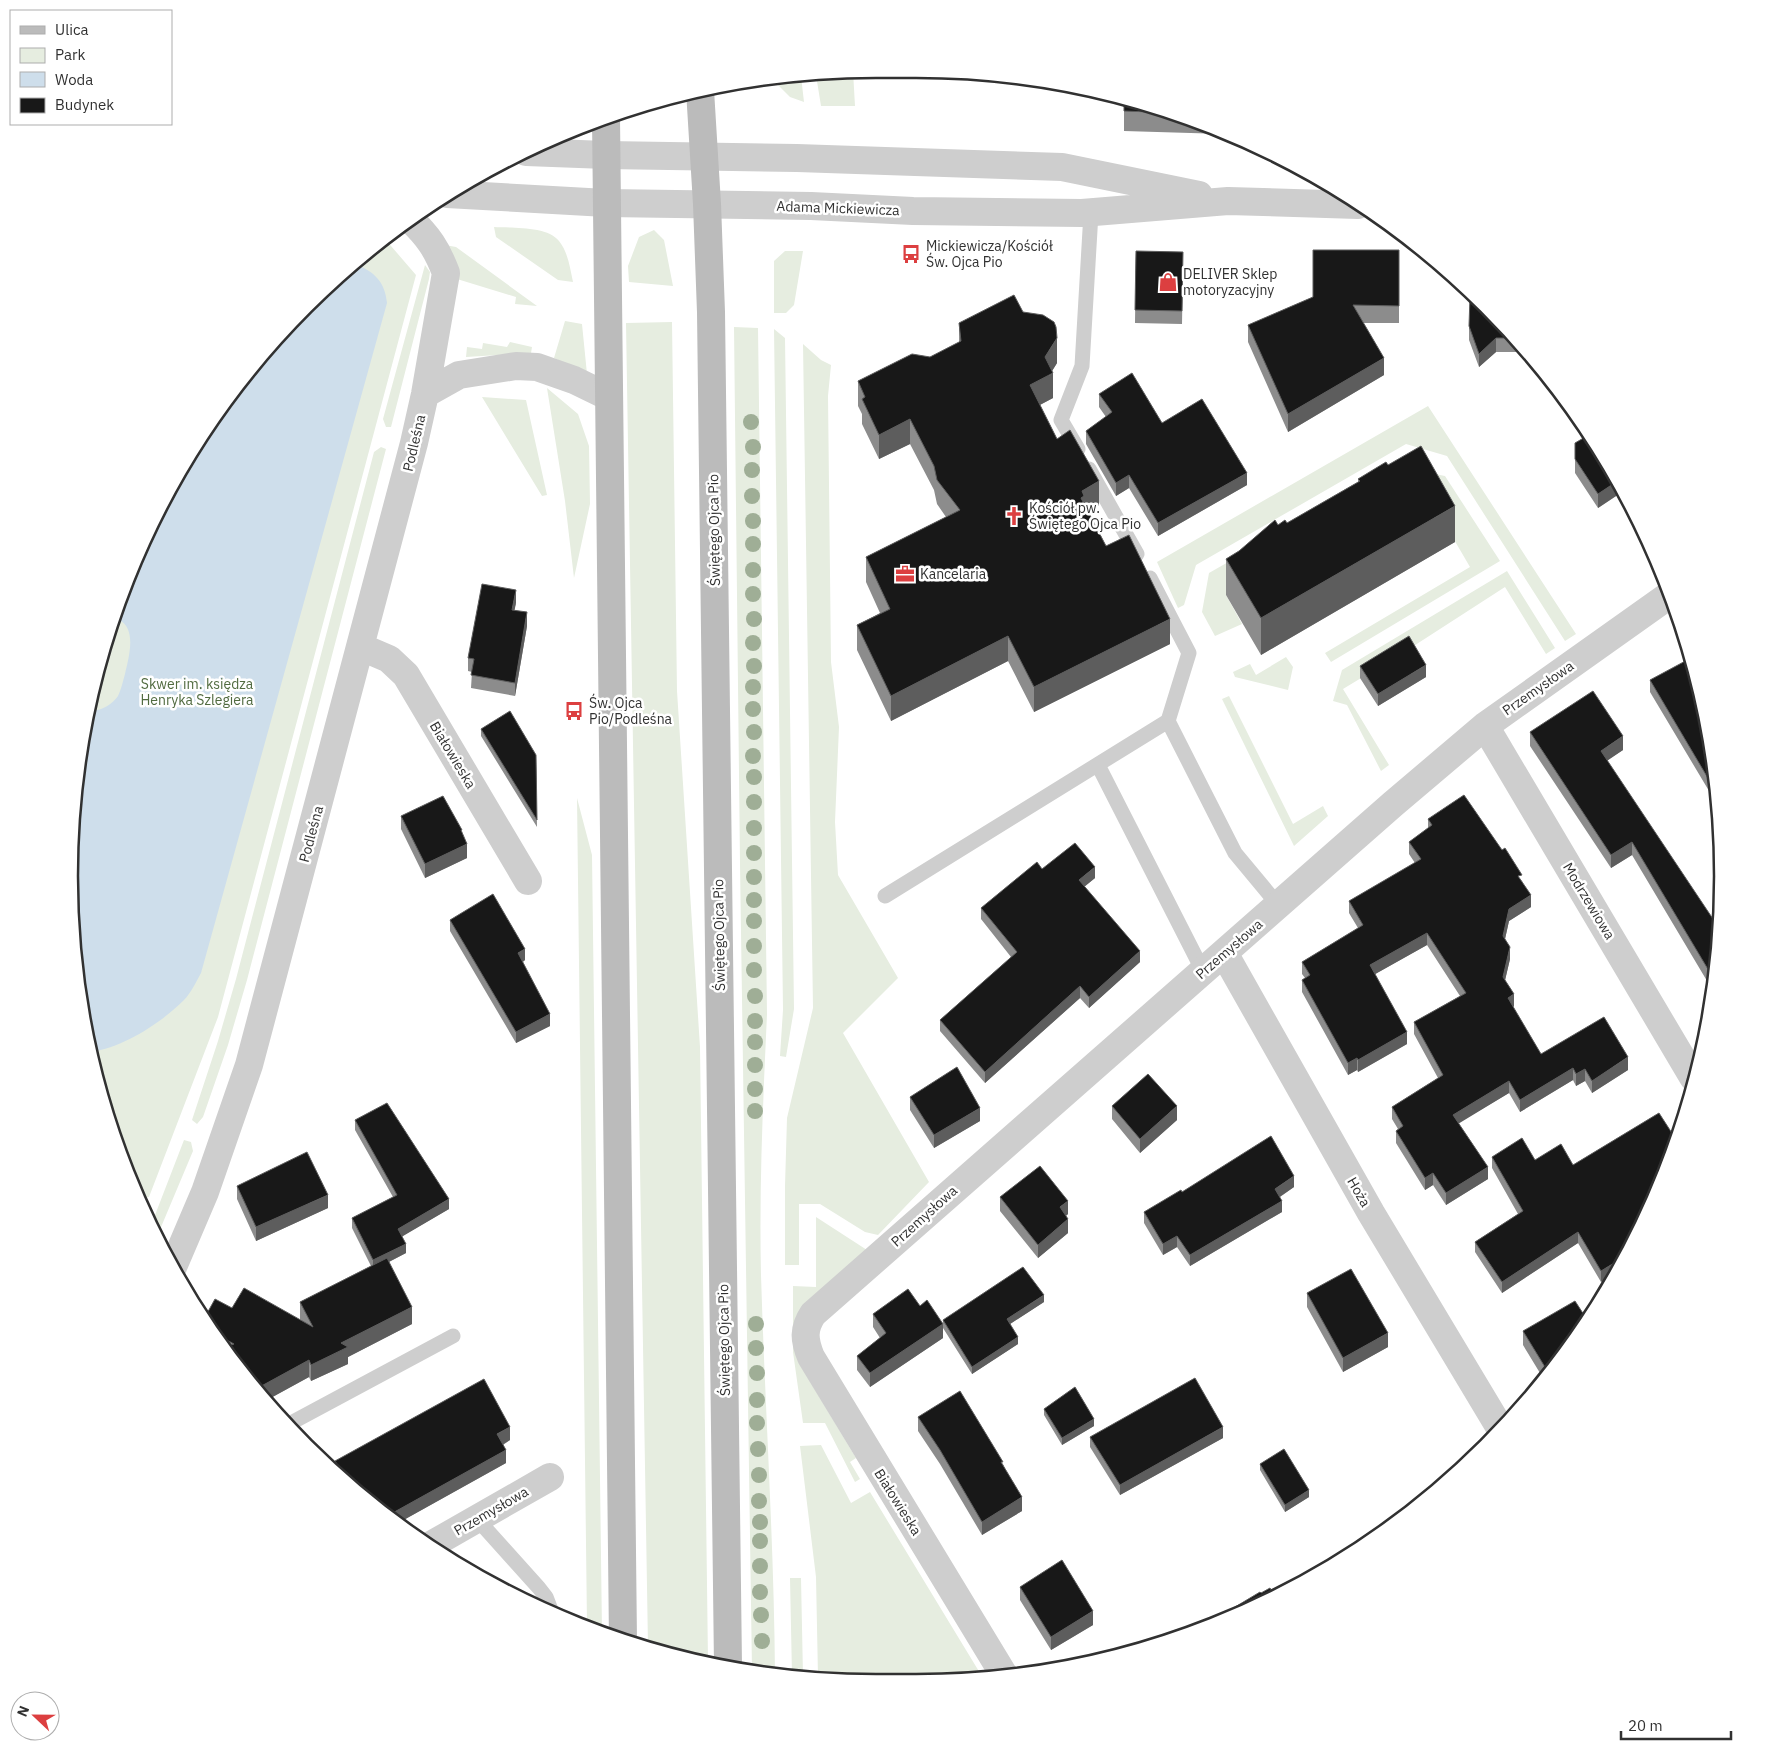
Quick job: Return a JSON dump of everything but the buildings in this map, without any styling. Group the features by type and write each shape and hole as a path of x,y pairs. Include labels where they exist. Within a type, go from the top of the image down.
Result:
{"main road":[{"name":"Świętego Ojca Pio","path":"700,98 711,312 728,1659"},
{"path":"606,125 623,1632"}],"street":[{"name":"Adama Mickiewicza","path":"539,152 1062,166 1228,201"},
{"name":"Adama Mickiewicza","path":"459,195 606,203 811,206 913,211 1091,213 1228,201 1347,205"},
{"name":"Podleśna","path":"176,1259 205,1192 249,1065 414,443 425,394 446,273 431,241 415,224"},
{"path":"425,394 459,375 516,366 537,367 574,380 609,397"},
{"name":"Przemysłowa","path":"807,1324 820,1308 1393,804 1485,726 1664,599"},
{"name":"Białowieska","path":"361,647 389,659 406,676 528,881"},
{"name":"Modrzewiowa","path":"1485,726 1689,1070"},
{"name":"Hoża","path":"1224,953 1371,1213 1496,1422"},
{"name":"Białowieska","path":"807,1324 807,1347 810,1357 1000,1669"},
{"name":"Przemysłowa","path":"437,1542 550,1477"}],"lane":[{"path":"885,896 1168,721 1190,654 1113,510 1061,420 1082,366 1091,213"},
{"path":"1168,721 1235,852 1279,906"},
{"path":"1098,765 1203,971"},
{"path":"294,1421 453,1336"},
{"path":"477,1519 540,1588 548,1603"}],"green space":[{"path":"853,78 855,106 821,106 817,80"},
{"path":"802,81 804,102 790,97 776,83"},
{"path":"494,227 538,230 554,236 565,250 573,282 558,280 496,237"},
{"path":"654,230 664,240 673,286 629,282 628,266 639,237"},
{"name":"Skwer im. księdza Henryka Szlegiera","path":"389,243 416,275 218,1017 149,1197 146,1198 138,1181 120,1132 105,1082 84,980 79,928 79,823 84,771 105,669 120,619 138,570 184,476 212,432 242,390 311,311"},
{"path":"445,245 456,247 537,306 515,304 516,297 457,279"},
{"path":"785,251 803,251 794,305 786,313 774,313 774,261"},
{"path":"425,265 430,272 429,279 391,427 386,427 383,419"},
{"path":"565,321 582,324 587,374 554,358"},
{"path":"672,322 677,691 700,1047 708,1655 648,1640 626,323"},
{"path":"734,327 758,328 767,1014 762,1144 761,1275 775,1667 752,1664"},
{"path":"774,329 785,338 794,1009 786,1057 780,1056 783,1010"},
{"path":"510,342 532,347 531,353 466,357 467,347 482,349 483,343 507,347"},
{"path":"803,344 821,360 831,365 828,396 831,662 839,727 835,822 838,875 898,978 843,1033 929,1182 878,1235 865,1232 820,1204 799,1204 799,1265 785,1265 787,1118 813,1008"},
{"path":"547,388 578,414 589,446 590,504 574,578 565,501"},
{"path":"482,397 526,400 547,495 542,496"},
{"path":"1428,406 1576,634 1565,641 1447,456 1406,444 1196,565 1184,605 1178,608 1157,562"},
{"path":"381,447 386,449 247,980 228,1045 203,1117 197,1124 192,1120 236,979 374,452"},
{"path":"1425,472 1445,476 1500,561 1331,662 1325,653 1470,567 1421,483"},
{"path":"1237,557 1226,595 1242,624 1215,636 1202,612 1209,573"},
{"path":"1507,571 1555,648 1546,654 1505,587 1343,689 1389,765 1381,771 1347,705 1333,701 1342,670"},
{"path":"1286,657 1293,667 1288,690 1235,677 1233,672 1250,664 1256,675"},
{"path":"1229,696 1293,824 1323,806 1328,816 1294,846 1222,699"},
{"path":"577,798 592,855 602,1625 587,1619"},
{"path":"184,1140 191,1142 193,1151 160,1229 155,1216"},
{"path":"816,1217 867,1250 794,1342 799,1363 856,1458 850,1462 860,1479 855,1482 825,1423 803,1423 793,1352 793,1286 816,1287"},
{"path":"821,1445 851,1503 870,1492 979,1671 916,1674 818,1672 816,1577 800,1446"},
{"path":"790,1578 801,1578 803,1670 792,1669"}],"water":[{"name":"Skwer im. księdza Henryka Szlegiera","path":"360,267 373,274 384,289 387,303 201,973 191,991 175,1009 141,1033 116,1045 98,1050 84,980 79,928 79,823 84,771 95,710 109,705 118,696 130,650 129,633 120,619 138,570 184,476 242,390 311,311 349,276"}],"place":[{"name":"Mickiewicza/Kościół Św. Ojca Pio","path":"911,254"},
{"name":"DELIVER Sklep motoryzacyjny","path":"1168,282"},
{"name":"Kościół pw. Świętego Ojca Pio","path":"1014,516"},
{"name":"Kancelaria","path":"905,574"},
{"name":"Św. Ojca Pio/Podleśna","path":"574,711"}]}
